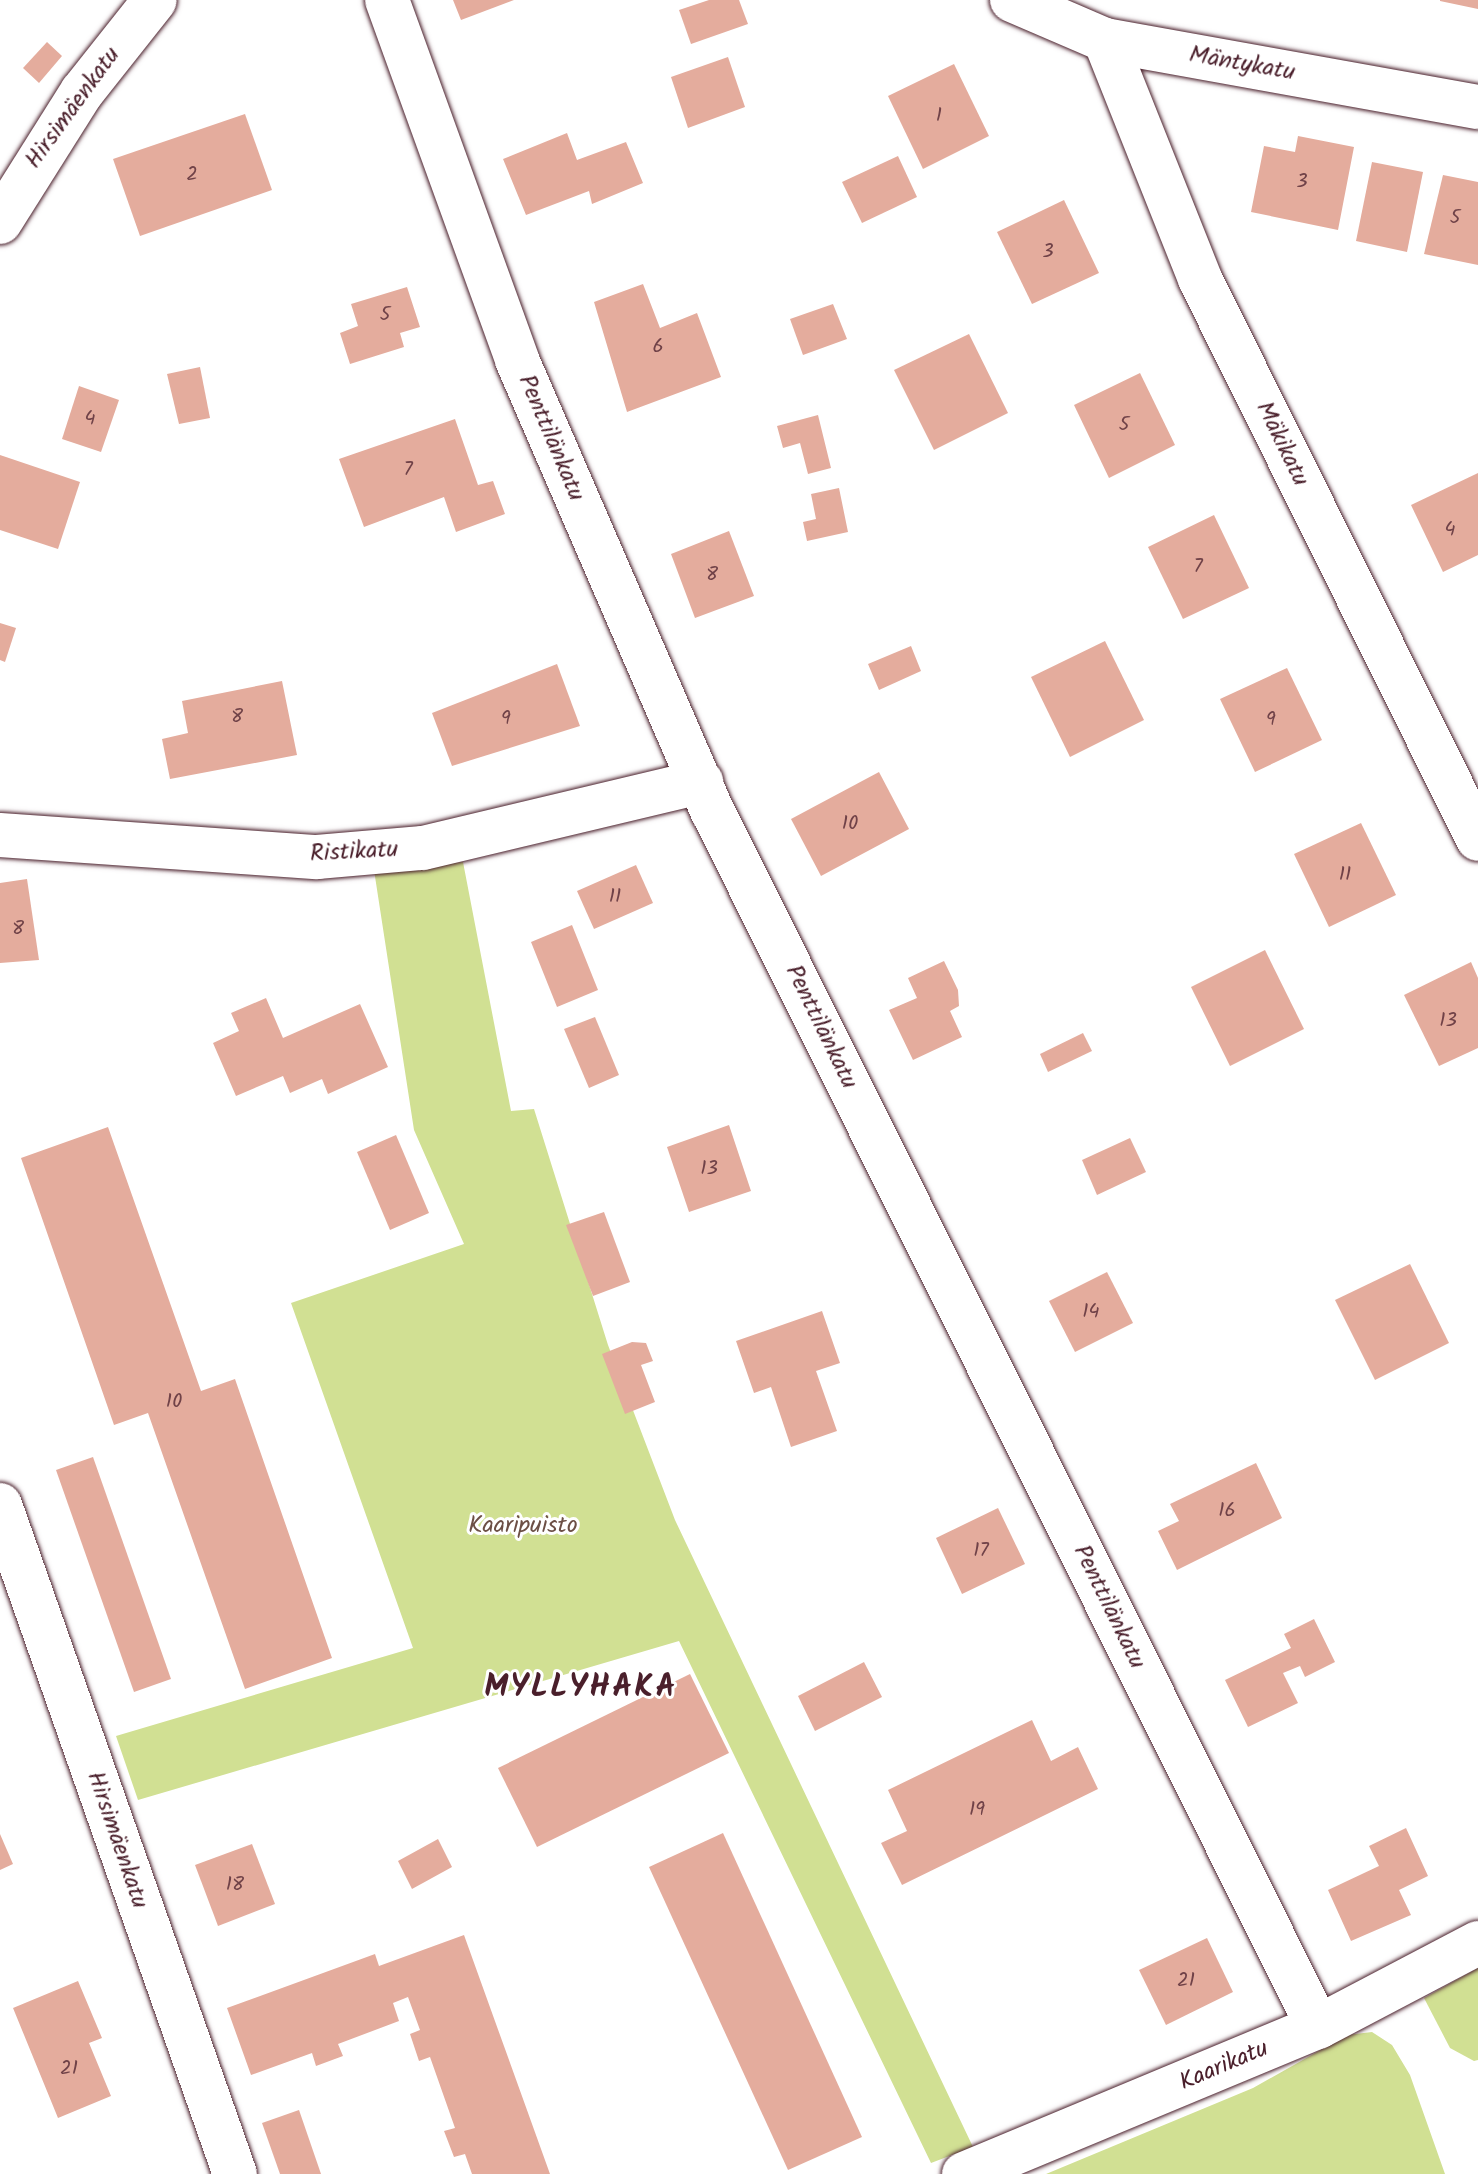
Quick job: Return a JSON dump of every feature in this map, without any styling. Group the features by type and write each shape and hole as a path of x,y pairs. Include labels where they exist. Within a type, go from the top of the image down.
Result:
{"street":[{"name":"Hirsimäenkatu","path":"0,222 82,92 155,0"},
{"name":"Penttilänkatu","path":"387,0 517,360 701,782 1318,2027"},
{"name":"Mäntykatu","path":"1012,0 1105,40 1478,107"},
{"name":"Mäkikatu","path":"1105,40 1200,279 1478,839"},
{"name":"Ristikatu","path":"0,835 317,857 423,848 701,782"},
{"name":"Hirsimäenkatu","path":"0,1505 235,2174"},
{"name":"Kaarikatu","path":"964,2174 1318,2027 1478,1943"}],"green space":[{"name":"Kaaripuisto","path":"463,862 511,1111 534,1109 608,1345 675,1520 973,2147 931,2163 679,1641 138,1800 116,1736 413,1648 291,1303 464,1244 414,1130 374,870"},
{"path":"1478,1968 1478,2060 1474,2061 1450,2048 1424,1998"},
{"path":"1372,2032 1392,2045 1410,2075 1445,2174 1046,2174 1253,2088 1347,2035"}],"building":[{"path":"453,0 514,0 461,20"},
{"path":"709,0 739,0 748,24 691,44 679,10"},
{"path":"1478,0 1478,9 1440,1"},
{"path":"47,42 62,56 39,83 23,68"},
{"path":"728,57 745,107 688,128 671,77"},
{"path":"954,64 989,136 923,169 888,96"},
{"path":"245,114 272,190 140,236 113,159"},
{"path":"567,133 577,160 626,142 643,183 592,204 589,191 526,215 503,159"},
{"path":"1298,136 1354,147 1338,230 1251,212 1264,146 1295,152"},
{"path":"898,156 917,197 862,223 842,182"},
{"path":"1372,162 1423,172 1407,252 1356,241"},
{"path":"1443,175 1478,182 1478,265 1424,254"},
{"path":"1064,200 1099,273 1032,304 997,232"},
{"path":"643,284 660,328 697,313 721,377 627,412 594,302"},
{"path":"407,287 420,327 400,333 404,347 350,364 340,333 358,326 351,304"},
{"path":"833,304 847,339 803,355 790,319"},
{"path":"969,334 1008,413 934,450 894,370"},
{"path":"200,367 210,418 179,424 167,374"},
{"path":"1140,373 1175,445 1109,478 1074,405"},
{"path":"79,386 119,400 101,452 62,439"},
{"path":"818,415 831,468 808,474 800,443 783,448 777,426"},
{"path":"455,419 478,485 493,481 505,514 456,532 444,497 364,527 339,459"},
{"path":"0,455 80,482 58,549 0,530"},
{"path":"1478,473 1478,555 1443,572 1411,505"},
{"path":"839,488 848,532 807,541 803,522 816,519 811,494"},
{"path":"1214,515 1249,588 1183,619 1148,547"},
{"path":"729,531 754,596 695,618 671,554"},
{"path":"0,623 16,628 5,662 0,660"},
{"path":"1105,641 1144,720 1070,757 1031,677"},
{"path":"911,646 921,671 879,690 868,664"},
{"path":"557,664 580,726 452,766 432,713"},
{"path":"1287,668 1322,740 1255,772 1220,699"},
{"path":"282,681 297,755 170,779 162,739 188,733 182,701"},
{"path":"879,772 909,829 821,876 791,819"},
{"path":"1361,823 1396,895 1329,927 1294,854"},
{"path":"636,865 653,903 594,929 577,891"},
{"path":"27,879 39,960 0,963 0,883"},
{"path":"572,925 598,990 557,1007 531,942"},
{"path":"1265,950 1304,1029 1230,1066 1191,987"},
{"path":"944,961 958,990 959,1006 950,1011 962,1037 913,1060 889,1010 917,998 908,978"},
{"path":"1471,962 1478,978 1478,1048 1439,1066 1404,995"},
{"path":"266,998 283,1038 360,1004 388,1067 328,1094 322,1079 290,1093 283,1076 236,1096 213,1043 239,1031 231,1013"},
{"path":"595,1017 619,1075 589,1088 564,1029"},
{"path":"1083,1033 1092,1051 1048,1072 1040,1054"},
{"path":"729,1125 751,1191 689,1212 667,1147"},
{"path":"108,1127 201,1391 235,1379 332,1658 245,1689 148,1413 114,1425 21,1158"},
{"path":"396,1135 429,1213 390,1230 357,1152"},
{"path":"1130,1138 1146,1172 1097,1195 1082,1160"},
{"path":"604,1212 630,1282 593,1296 566,1225"},
{"path":"1410,1264 1449,1343 1375,1380 1335,1300"},
{"path":"1107,1272 1133,1323 1075,1352 1049,1301"},
{"path":"822,1311 840,1363 816,1371 837,1431 791,1447 771,1387 754,1393 736,1341"},
{"path":"632,1342 646,1343 653,1361 641,1365 655,1402 625,1414 602,1354"},
{"path":"93,1457 171,1679 134,1692 56,1470"},
{"path":"1256,1463 1282,1518 1177,1570 1158,1531 1179,1521 1170,1504"},
{"path":"998,1508 1025,1564 962,1594 936,1538"},
{"path":"1314,1619 1335,1662 1305,1677 1300,1666 1283,1673 1298,1703 1248,1727 1225,1680 1291,1648 1284,1634"},
{"path":"864,1662 882,1697 815,1731 798,1696"},
{"path":"690,1674 729,1753 537,1847 498,1768"},
{"path":"1032,1720 1051,1761 1078,1747 1098,1789 902,1885 881,1843 907,1831 888,1790"},
{"path":"1406,1828 1428,1876 1399,1890 1411,1915 1351,1941 1328,1890 1379,1866 1369,1846"},
{"path":"723,1833 862,2137 788,2170 649,1867"},
{"path":"0,1834 13,1864 0,1870"},
{"path":"438,1839 452,1867 412,1889 398,1861"},
{"path":"252,1844 275,1904 218,1926 195,1865"},
{"path":"464,1935 550,2174 472,2174 465,2154 454,2157 444,2131 455,2128 430,2057 419,2061 410,2034 420,2030 408,1997 393,2003 399,2021 338,2044 343,2056 316,2066 312,2053 251,2075 227,2008 375,1954 379,1966"},
{"path":"1207,1938 1233,1992 1166,2025 1139,1970"},
{"path":"78,1981 102,2038 89,2043 111,2096 58,2118 13,2008"},
{"path":"299,2110 321,2174 280,2174 262,2123"}],"district":[{"name":"MYLLYHAKA","path":"581,1688"}]}
